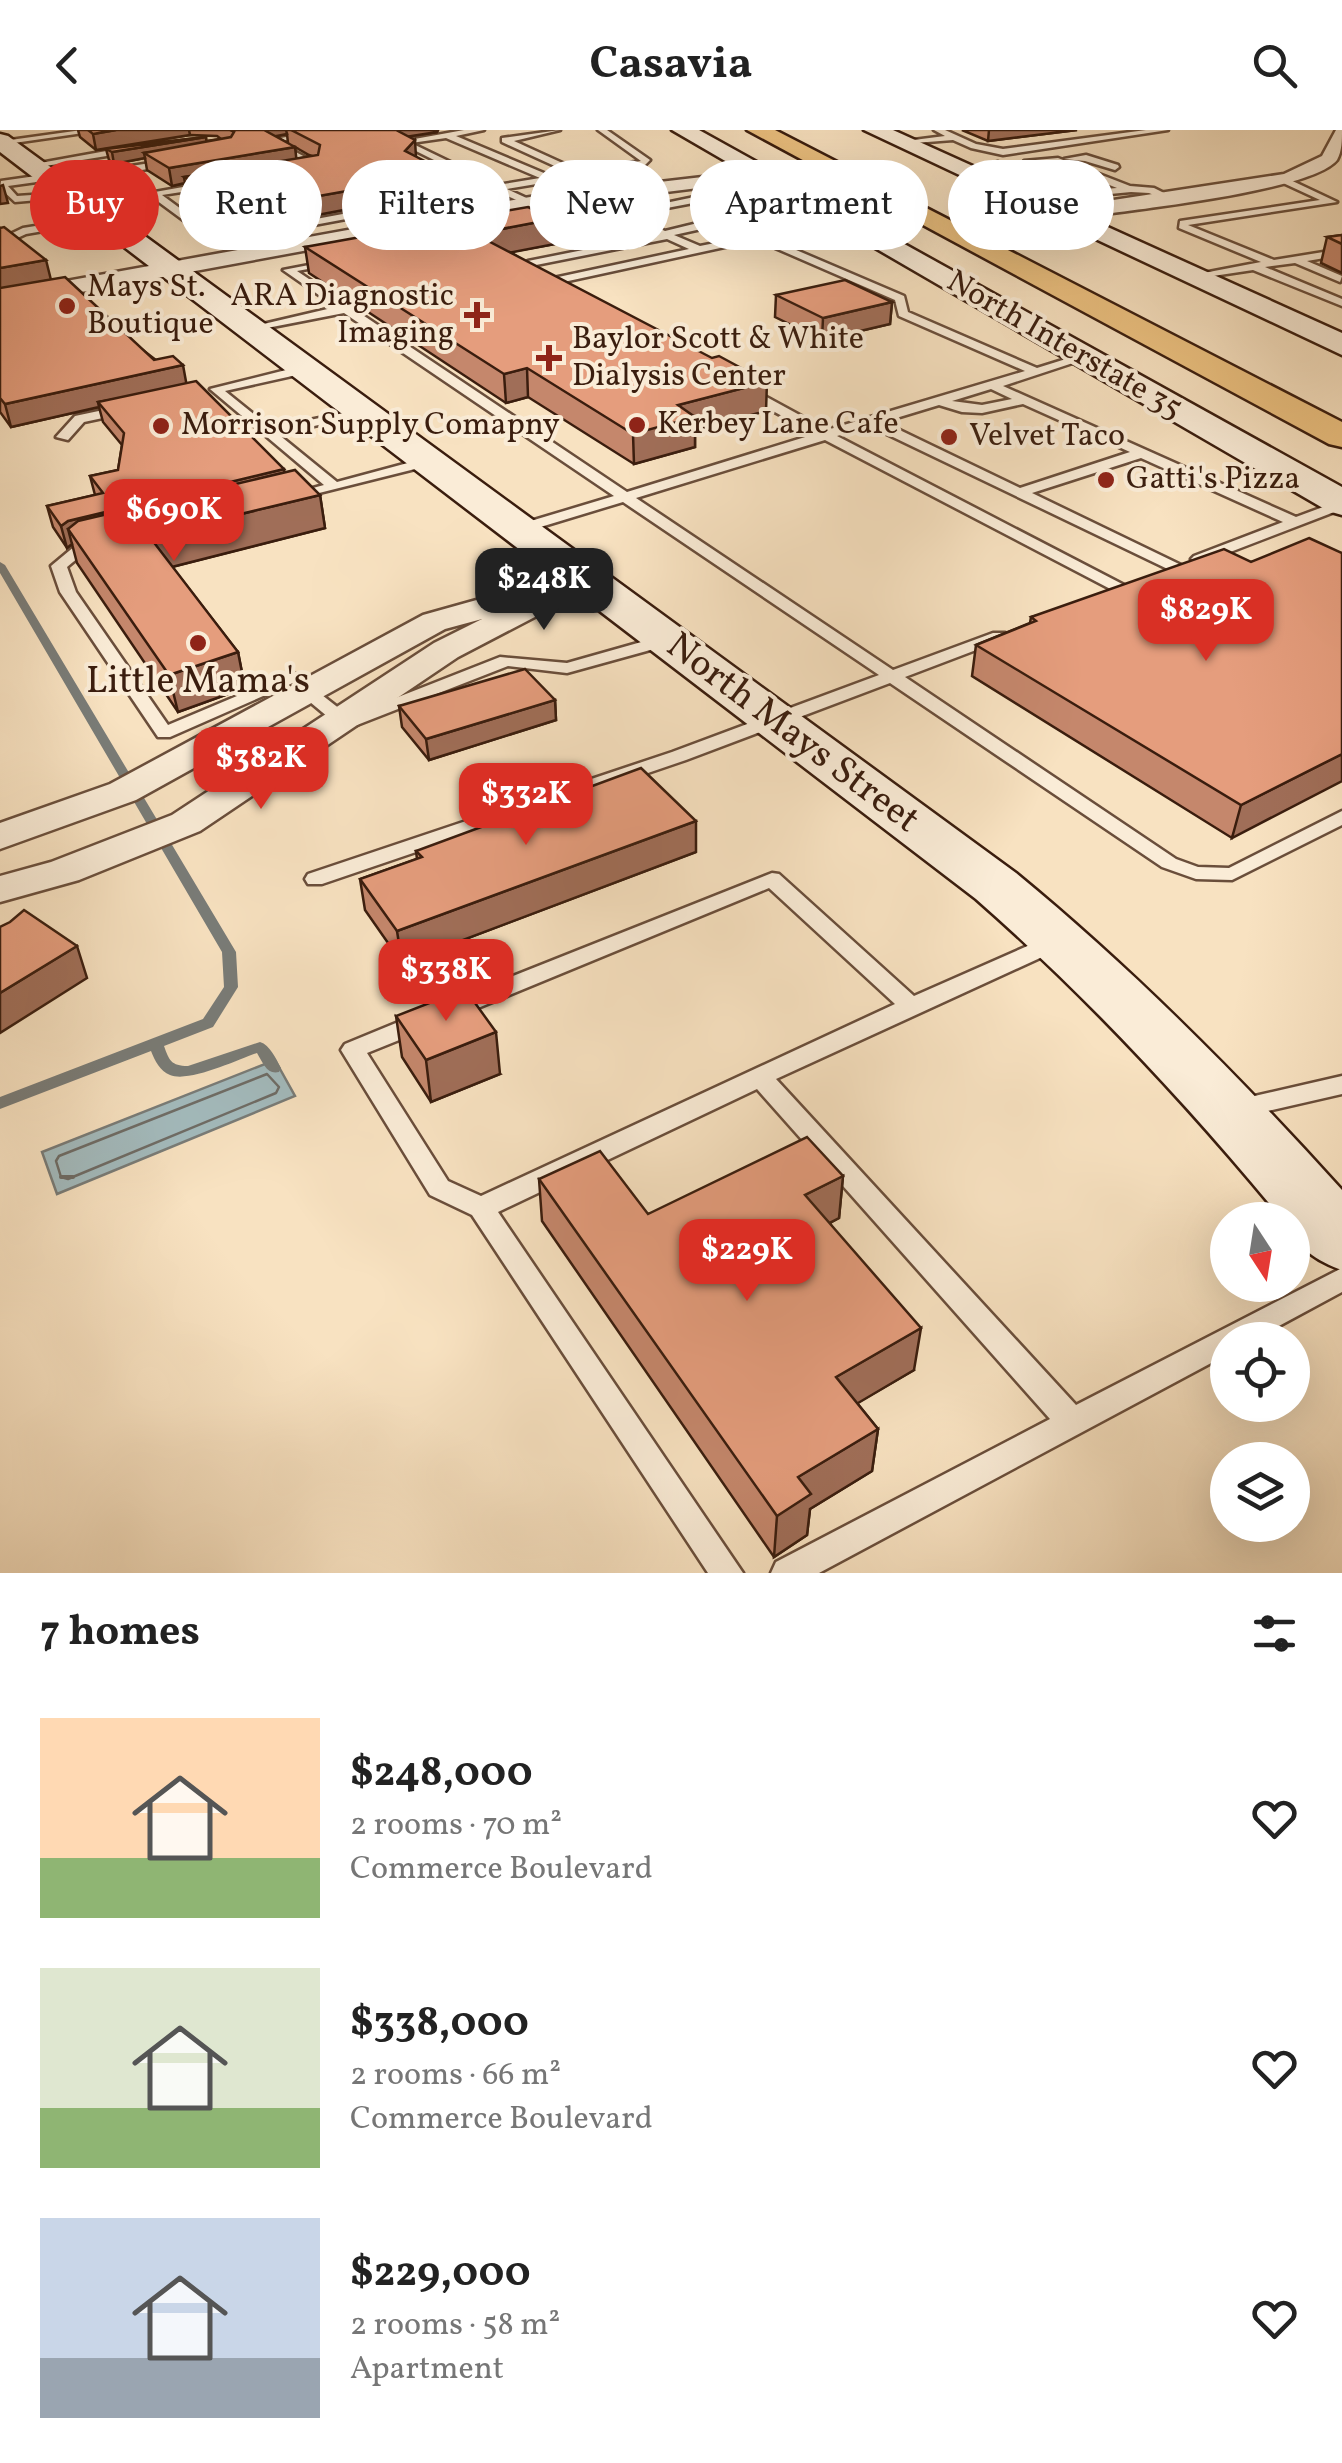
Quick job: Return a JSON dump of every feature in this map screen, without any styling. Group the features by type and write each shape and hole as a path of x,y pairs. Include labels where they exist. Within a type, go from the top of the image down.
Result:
{"highway":[{"path":"758,130 1342,436"},
{"path":"801,130 1115,285"}],"main road":[{"name":"North Interstate 35","path":"682,130 736,160"},
{"path":"875,130 948,163"},
{"path":"1114,239 1342,345"},
{"name":"North Mays Street","path":"146,250 996,886 1060,940 1231,1111 1342,1240"},
{"name":"North Interstate 35","path":"894,250 1342,503"}],"street":[{"path":"1114,210 1284,180 1311,171 1330,159 1342,133"},
{"path":"1114,215 1192,207 1305,187 1342,174"},
{"path":"1172,199 1192,207"},
{"path":"322,242 530,203"},
{"path":"0,300 279,250"},
{"path":"0,837 124,792 301,685 434,622 583,578"},
{"path":"0,889 65,870 186,823 446,650 583,578"}],"lane":[{"path":"57,160 100,130"},
{"path":"253,133 342,130"},
{"path":"440,160 402,142 480,130"},
{"path":"549,160 505,140 556,130"},
{"path":"602,130 646,160"},
{"path":"938,130 950,138 1003,152 1164,130"},
{"path":"269,134 307,160"},
{"path":"446,135 530,171"},
{"path":"902,142 950,138"},
{"path":"97,160 151,147"},
{"path":"1055,160 1093,160"},
{"path":"159,163 174,162"},
{"path":"1136,175 1148,180 1151,190"},
{"path":"1284,180 1342,208"},
{"path":"1114,184 1130,190"},
{"path":"1114,192 1151,190 1172,199"},
{"path":"510,194 530,203"},
{"path":"0,242 23,231 30,198"},
{"path":"670,201 731,199 754,211 670,234"},
{"path":"1272,263 1182,226 1183,223 1330,201"},
{"path":"514,227 530,223"},
{"path":"582,300 534,273 532,263 594,250"},
{"path":"549,282 700,250"},
{"path":"789,250 900,298 903,314 1036,372"},
{"path":"808,258 814,255 811,250"},
{"path":"1193,276 1342,252"},
{"path":"344,260 288,270 1169,863 1196,873 1232,874 1342,818"},
{"path":"1295,260 1340,279"},
{"path":"1253,266 1342,303"},
{"path":"252,328 345,308"},
{"path":"519,529 1082,358"},
{"path":"306,368 209,390 269,432 334,487"},
{"path":"732,383 1120,589"},
{"path":"992,385 1296,522"},
{"path":"940,401 981,412 1024,400"},
{"path":"64,437 80,419 134,407"},
{"path":"269,432 363,411"},
{"path":"870,421 1176,568"},
{"path":"1018,493 1142,453"},
{"path":"279,501 430,461"},
{"path":"1157,575 1270,538 1296,522 1342,503"},
{"path":"116,541 80,549 59,566 68,592 164,733 301,685 340,718 357,720 506,660 567,668 585,666 666,640"},
{"path":"1098,598 1138,582"},
{"path":"314,879 776,721 1009,632"},
{"path":"727,1573 482,1208 438,1188 353,1050 772,880 911,1006"},
{"path":"482,1208 1060,940"},
{"path":"760,1077 1073,1423"},
{"path":"1231,1111 1342,1085"},
{"path":"787,1573 1342,1280"}],"water":[{"path":"275,1060 295,1096 57,1194 42,1152"}],"building":[{"path":"230,130 264,130 295,147 217,160 179,160 179,166 169,168 144,153 231,137 234,132"},
{"path":"291,130 396,130 415,140 405,151 423,160 342,160 342,192 322,195 322,160 288,160 318,155 320,145"},
{"path":"206,137 112,152 106,149"},
{"path":"530,208 530,224 510,227 510,210"},
{"path":"4,227 46,260 0,268 0,228"},
{"path":"1342,235 1342,244 1327,237"},
{"path":"342,240 342,250 506,250 712,358 719,356 767,382 678,405 695,417 633,434 527,368 504,374 310,250 322,250 322,244"},
{"path":"65,277 154,360 173,356 183,365 5,404 0,398 0,288"},
{"path":"845,280 892,302 823,318 776,295"},
{"path":"196,381 284,469 68,521 61,526 47,506 103,493 90,476 118,470 124,433 98,402"},
{"path":"295,470 320,495 149,536 238,652 169,675 68,529 78,521"},
{"path":"1309,538 1342,553 1342,754 1241,805 976,645 1036,621 1031,617 1224,549 1251,562"},
{"path":"525,669 555,700 426,739 399,706"},
{"path":"641,768 696,821 397,931 360,879 422,857 416,851"},
{"path":"24,910 77,946 0,993 0,927"},
{"path":"465,989 496,1032 426,1060 396,1016"},
{"path":"807,1137 843,1176 805,1195 921,1328 836,1377 878,1429 798,1477 811,1494 777,1516 539,1179 600,1151 648,1214"}],"waterway":[{"path":"0,565 229,952 231,987 208,1023 0,1103"},
{"path":"156,1044 162,1061 174,1071 188,1071 260,1047 274,1068"}],"place":[{"name":"Mays St. Boutique","path":"67,306"},
{"name":"ARA Diagnostic Imaging","path":"477,315"},
{"name":"Baylor Scott & White Dialysis Center","path":"549,358"},
{"name":"Kerbey Lane Cafe","path":"637,425"},
{"name":"Morrison Supply Comapny","path":"161,426"},
{"name":"Velvet Taco","path":"949,437"},
{"name":"Gatti's Pizza","path":"1106,480"},
{"name":"Little Mama's","path":"198,643"}]}
